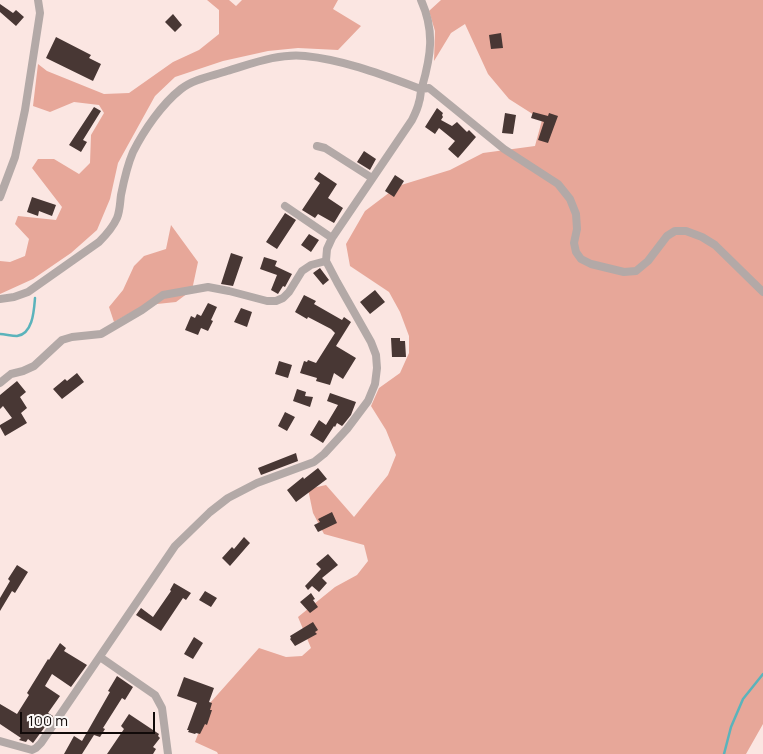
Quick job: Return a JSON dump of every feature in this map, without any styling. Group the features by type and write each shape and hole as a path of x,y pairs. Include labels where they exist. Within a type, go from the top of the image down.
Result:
{"street":[{"path":"0,197 15,157 25,110 40,13 38,0"},
{"path":"0,741 38,751 41,743 175,546 210,512 228,498 257,483 314,462 347,429 368,401 375,384 376,355 371,342 326,261 327,249 332,238 412,120 420,101 430,44 430,30 421,0"},
{"path":"0,299 28,292 99,242 108,232 117,216 126,169 133,152 144,132 182,88 200,79 244,66 279,57 303,56 347,64 421,89 429,88 504,148 558,184 570,199 576,214 574,243 576,252 581,259 591,264 624,272 636,271 648,261 667,236 675,231 686,231 702,237 715,245 763,292"},
{"path":"318,146 325,148 372,178"},
{"path":"285,206 332,238"},
{"path":"0,383 11,374 34,366 62,340 101,334 163,296 208,287 267,301 276,301 290,292 302,271 311,264 326,261"},
{"path":"100,657 155,696 162,708 168,754"}],"shaded area":[{"path":"207,0 229,0 236,6 242,0 338,0 333,9 361,26 338,50 298,48 268,51 223,61 175,77 155,96 118,163 110,199 97,230 71,253 33,279 0,294 0,261 10,262 25,256 29,239 15,224 18,216 56,220 62,207 32,168 38,159 54,159 79,174 90,163 91,135 104,113 99,105 74,102 50,112 33,106 38,64 47,71 104,94 129,93 173,62 199,50 219,34 219,10"},
{"path":"441,0 763,0 763,724 746,754 218,754 195,742 210,703 259,648 286,657 302,656 311,648 298,617 335,587 357,575 368,561 364,545 324,534 313,513 308,489 326,485 354,517 388,475 396,455 386,430 371,406 379,388 400,373 409,353 409,336 400,312 389,292 350,266 346,244 365,211 398,186 450,170 483,153 535,146 542,120 509,99 488,74 465,24 451,33 434,61 435,31 429,11"},
{"path":"171,225 198,262 192,290 176,302 157,304 130,313 114,322 109,307 123,290 134,266 144,256 166,249"}],"building":[{"path":"0,4 13,13 16,10 24,17 16,26 0,12"},
{"path":"173,14 182,25 175,32 165,22"},
{"path":"501,33 503,48 491,49 489,35"},
{"path":"56,37 91,55 89,58 101,64 93,81 46,58"},
{"path":"94,107 101,111 83,140 87,142 81,152 69,145"},
{"path":"437,108 443,113 441,120 452,126 457,122 467,132 469,130 476,137 458,158 448,149 455,141 439,128 435,134 425,127"},
{"path":"533,112 548,116 549,113 558,116 548,143 538,140 544,122 531,118"},
{"path":"505,113 516,115 513,134 502,133"},
{"path":"364,151 376,159 370,170 357,162"},
{"path":"319,172 337,184 328,198 343,208 334,223 318,214 315,218 302,210 320,183 314,179"},
{"path":"395,175 404,181 394,197 385,191"},
{"path":"32,197 56,205 52,216 39,211 38,216 27,212"},
{"path":"285,213 296,220 277,249 266,242"},
{"path":"309,234 319,240 311,252 301,245"},
{"path":"231,253 243,257 233,286 221,284"},
{"path":"264,257 277,261 275,266 292,274 285,287 283,286 278,294 271,290 277,275 260,269"},
{"path":"320,268 329,280 323,285 313,273"},
{"path":"375,290 385,302 370,314 360,302"},
{"path":"304,295 316,301 314,304 342,320 344,317 351,322 336,346 356,358 343,379 334,373 330,385 316,381 317,378 300,373 304,361 307,362 308,360 316,363 335,333 331,329 295,312"},
{"path":"208,303 217,307 208,331 201,328 198,335 185,330 191,316 195,318 197,314 201,316"},
{"path":"241,308 252,312 247,327 234,322"},
{"path":"391,338 400,338 400,341 405,341 406,357 392,357"},
{"path":"279,361 292,365 288,378 275,374"},
{"path":"77,373 84,382 62,399 53,389 65,379 67,381"},
{"path":"17,381 26,392 20,397 27,408 21,413 27,423 5,436 0,425 12,418 3,406 0,409 0,395"},
{"path":"297,389 306,392 305,396 313,397 310,407 293,401"},
{"path":"330,393 356,402 351,415 343,425 337,423 323,443 310,435 319,420 326,425 338,405 327,401"},
{"path":"285,412 295,417 287,431 278,426"},
{"path":"296,453 298,461 261,475 258,468"},
{"path":"318,468 327,479 296,502 287,490"},
{"path":"332,512 337,523 318,532 314,525 320,522 318,519"},
{"path":"244,537 250,543 230,566 222,558 232,547 234,549"},
{"path":"328,554 338,565 322,578 327,583 319,592 312,586 308,590 305,586 321,569 316,564"},
{"path":"17,565 28,572 15,593 12,591 0,611 0,598 10,581 8,579"},
{"path":"174,583 191,593 186,600 183,598 161,631 136,615 141,608 153,617 171,591"},
{"path":"205,591 217,598 211,607 199,600"},
{"path":"311,593 318,607 310,613 300,602"},
{"path":"313,622 318,630 315,632 317,634 295,646 290,636"},
{"path":"194,637 203,643 193,659 184,654"},
{"path":"60,643 66,648 64,651 87,665 71,687 52,674 45,686 60,696 48,713 53,716 33,743 28,739 26,742 19,740 21,738 0,724 0,704 17,714 29,695 27,693"},
{"path":"117,676 133,687 125,700 122,698 103,728 105,729 100,737 94,735 82,754 64,754 74,736 82,741"},
{"path":"184,677 214,688 209,702 212,703 210,710 212,710 207,725 205,724 200,734 188,732 189,730 187,730 197,703 177,696"},
{"path":"129,714 159,734 160,738 153,747 156,749 153,754 107,754 124,729 121,726"}],"waterway":[{"path":"0,334 17,336 26,331 32,321 35,298"},
{"path":"724,754 731,727 743,699 763,674"}]}
